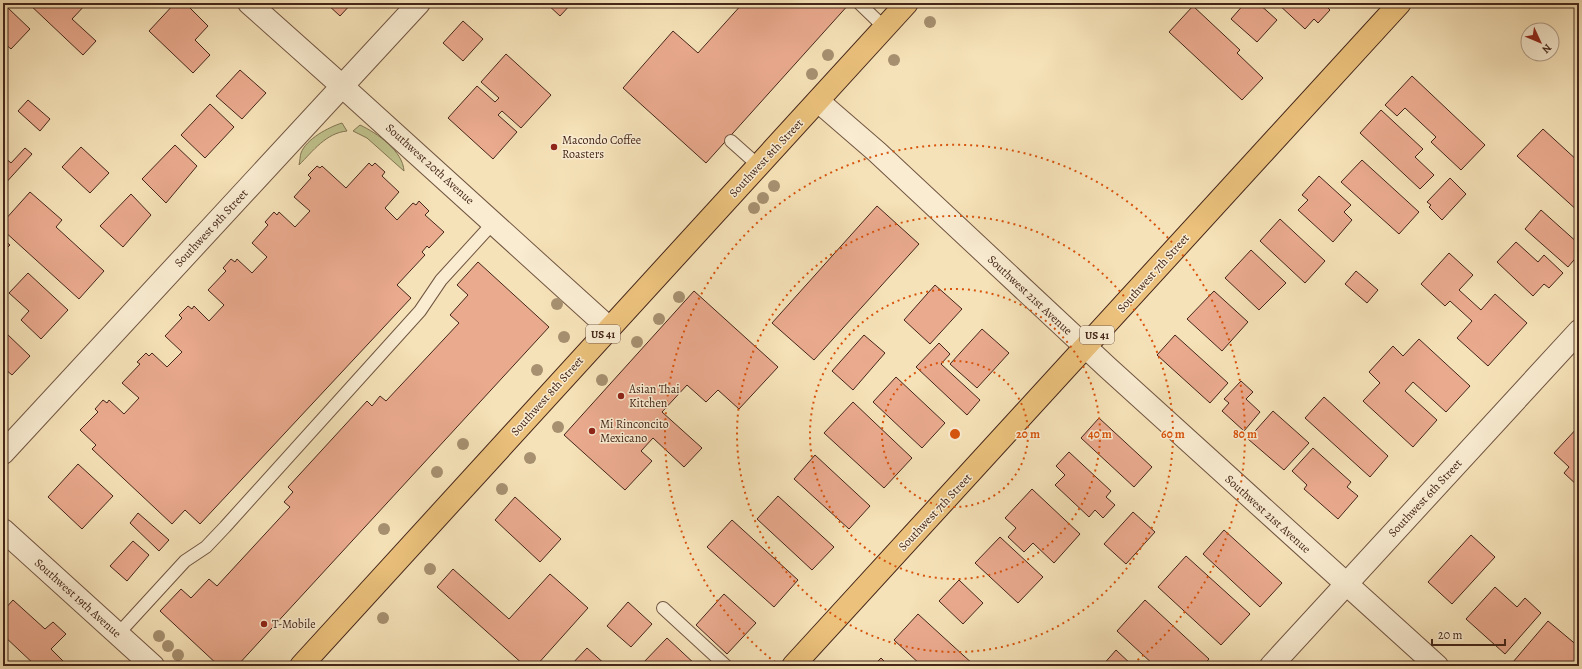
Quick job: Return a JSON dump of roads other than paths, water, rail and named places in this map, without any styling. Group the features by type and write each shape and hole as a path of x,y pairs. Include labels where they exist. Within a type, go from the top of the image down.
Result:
{"main road":[{"name":"Southwest 8th Street","path":"302,666 907,3"},
{"name":"Southwest 7th Street","path":"793,666 1400,3"}],"street":[{"name":"Southwest 20th Avenue","path":"249,3 494,222 609,328"},
{"name":"Southwest 9th Street","path":"3,453 419,3"},
{"name":"Southwest 21st Avenue","path":"818,101 877,152 1086,347 1437,666"},
{"name":"Southwest 6th Street","path":"1271,666 1579,331"},
{"name":"Southwest 19th Avenue","path":"3,530 153,666"}],"lane":[{"path":"859,3 885,28"},
{"path":"731,141 759,166"},
{"path":"118,634 185,561 206,546 264,485 420,311 441,280 494,222"},
{"path":"663,608 726,666"}],"place":[{"name":"Macondo Coffee Roasters","path":"554,147"},
{"name":"Asian Thai Kitchen","path":"621,396"},
{"name":"Mi Rinconcito Mexicano","path":"592,431"},
{"name":"T-Mobile","path":"264,624"}]}
